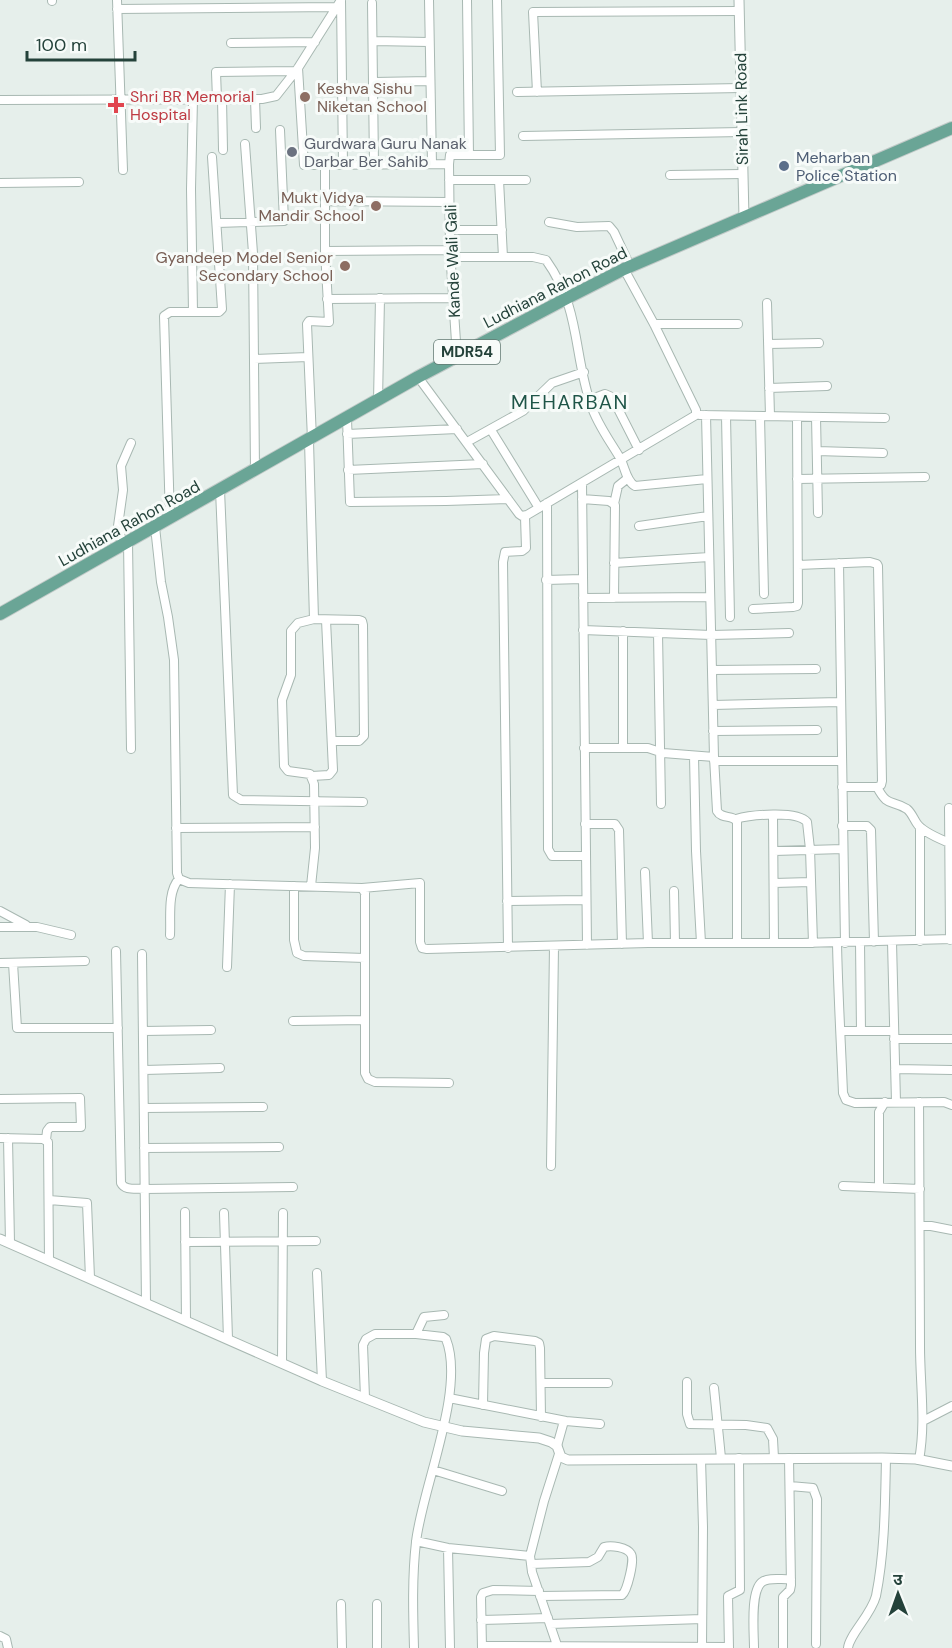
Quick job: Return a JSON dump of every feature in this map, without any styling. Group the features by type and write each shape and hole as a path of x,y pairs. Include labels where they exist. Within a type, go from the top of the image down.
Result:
{"main road":[{"name":"Ludhiana Rahon Road","path":"0,614 418,377 567,298 627,268 952,128"}],"street":[{"path":"429,0 432,164"},
{"path":"467,0 469,155"},
{"path":"297,69 304,165 449,164 450,155 500,155 497,0"},
{"name":"Sirah Link Road","path":"739,0 744,218"},
{"path":"123,170 117,4 339,2"},
{"path":"0,100 255,99 276,96 297,69 339,2"},
{"path":"339,2 343,165"},
{"path":"372,3 374,165"},
{"path":"537,92 533,12 739,11"},
{"path":"373,41 429,42"},
{"path":"231,43 315,42"},
{"path":"223,150 216,72 297,69"},
{"path":"374,82 430,81"},
{"path":"518,92 741,88"},
{"path":"193,99 191,189 193,312"},
{"path":"255,99 256,128"},
{"path":"217,223 284,221 280,130"},
{"path":"523,136 742,132"},
{"path":"245,144 251,223 255,471"},
{"path":"170,519 164,316 167,312 219,312 222,309 212,157"},
{"name":"Kande Wali Gali","path":"449,164 450,253 457,357"},
{"path":"314,619 307,324 309,321 329,321 325,251 325,165"},
{"path":"670,175 743,174"},
{"path":"449,180 526,180"},
{"path":"499,180 503,257"},
{"path":"0,183 79,182"},
{"path":"325,201 449,201"},
{"path":"549,222 577,227 609,226 614,232 627,268 696,410 696,415"},
{"path":"450,230 502,230"},
{"path":"325,251 450,253 543,258 567,298 573,316 589,400 595,416 621,460 632,485 707,479"},
{"path":"378,401 380,298"},
{"path":"327,299 452,298"},
{"path":"767,303 770,416"},
{"path":"654,324 738,324"},
{"path":"768,344 819,343"},
{"path":"254,359 308,357"},
{"path":"467,442 529,406 552,383 584,372"},
{"path":"418,377 519,514 525,517"},
{"path":"769,388 827,386"},
{"path":"589,400 606,394 612,397 639,450"},
{"path":"525,517 696,415 885,418"},
{"path":"706,415 712,705 717,811 722,816 736,819 757,815 803,818 807,822 813,943"},
{"path":"726,416 730,617"},
{"path":"760,416 764,594"},
{"path":"753,609 797,606 797,417"},
{"path":"816,417 818,513"},
{"path":"347,419 348,497 350,502 508,499"},
{"path":"347,434 457,429"},
{"path":"491,430 543,505 546,580 548,849 552,856 585,856"},
{"path":"131,443 121,466 123,490 118,526 125,544 131,749"},
{"path":"817,451 884,453"},
{"path":"348,470 483,464"},
{"path":"797,479 925,477"},
{"path":"614,598 614,504 618,486 628,478"},
{"path":"582,483 587,945"},
{"path":"220,490 232,791 236,798 241,800 363,802"},
{"path":"582,499 609,501 614,504"},
{"path":"639,526 708,516"},
{"path":"508,948 503,562 505,552 522,551 526,548 525,517"},
{"path":"155,527 161,582 174,660 177,873 179,879 189,884 362,888 420,884 420,942 423,948 508,948 648,943 841,943 951,939 949,808"},
{"path":"614,562 709,557"},
{"path":"798,565 870,562 878,566 882,781 878,787"},
{"path":"839,563 843,849 838,1022 841,1031 843,1093 846,1101 855,1102 944,1102 952,1105"},
{"path":"546,580 582,579"},
{"path":"583,598 710,597"},
{"path":"326,620 332,773 312,776 304,772 288,771 284,766 282,700 291,675 291,631 298,623 314,619 359,620 363,625 364,736 359,741 332,741"},
{"path":"583,630 711,635 789,633"},
{"path":"623,631 623,747"},
{"path":"658,633 661,804"},
{"path":"712,670 816,669"},
{"path":"712,705 840,702"},
{"path":"713,731 817,730"},
{"path":"584,748 648,748 660,752 714,759 841,761"},
{"path":"694,756 701,943"},
{"path":"311,886 315,827 312,776"},
{"path":"842,787 878,787"},
{"path":"878,787 883,798 889,803 905,808 920,827 951,844"},
{"path":"772,816 774,943"},
{"path":"736,819 737,943"},
{"path":"585,824 615,824 619,830 622,944"},
{"path":"842,826 870,827 874,942"},
{"path":"176,828 315,827"},
{"path":"920,827 920,941"},
{"path":"774,851 843,849"},
{"path":"645,872 648,943"},
{"path":"170,935 172,893 179,879"},
{"path":"774,883 811,882"},
{"path":"227,967 230,884"},
{"path":"294,885 294,940 297,953 304,956 365,958"},
{"path":"362,888 365,893 365,1073 368,1079 375,1083 449,1083"},
{"path":"674,891 675,943"},
{"path":"507,901 585,900"},
{"path":"0,910 30,927"},
{"path":"0,927 30,927 71,935"},
{"path":"860,942 861,1031"},
{"path":"892,942 896,1102"},
{"path":"551,1166 554,946"},
{"path":"116,951 121,1183 126,1188 293,1187"},
{"path":"142,954 146,1303"},
{"path":"0,963 85,962"},
{"path":"13,963 17,1028 118,1028"},
{"path":"293,1021 365,1020"},
{"path":"143,1031 211,1030"},
{"path":"841,1031 952,1039"},
{"path":"144,1070 220,1068"},
{"path":"895,1069 952,1070"},
{"path":"0,1099 80,1098 81,1127 50,1128 47,1131 49,1260"},
{"path":"879,1188 879,1112 885,1102"},
{"path":"919,1102 920,1347 923,1421 919,1460"},
{"path":"144,1108 263,1107"},
{"path":"10,1244 4,1138 46,1140"},
{"path":"144,1148 279,1148"},
{"path":"843,1186 920,1189"},
{"path":"49,1200 87,1203 90,1278"},
{"path":"185,1212 186,1320"},
{"path":"224,1213 228,1339"},
{"path":"282,1363 283,1213"},
{"path":"921,1226 952,1230"},
{"path":"0,1239 322,1381 442,1428 539,1438 551,1442 568,1460 886,1458 919,1460 952,1466"},
{"path":"185,1242 316,1241"},
{"path":"317,1273 322,1381"},
{"path":"416,1334 424,1317 444,1315"},
{"path":"365,1398 363,1345 366,1339 375,1334 416,1334 446,1339 450,1362 449,1398 416,1541 414,1648"},
{"path":"483,1405 484,1343 488,1337 535,1341 539,1343 541,1417"},
{"path":"687,1382 687,1414 690,1424 746,1425 766,1428 771,1432 773,1439 774,1458"},
{"path":"541,1383 608,1383"},
{"path":"714,1388 721,1458"},
{"path":"449,1398 564,1421 600,1424"},
{"path":"923,1421 952,1406"},
{"path":"558,1647 539,1594 531,1560 564,1421"},
{"path":"701,1458 702,1646"},
{"path":"416,1541 531,1560 589,1563 598,1557 608,1545 630,1553 632,1558 627,1588 622,1595 539,1594 493,1590 483,1593 481,1597 482,1647 729,1647 728,1596 740,1590 739,1458"},
{"path":"783,1648 783,1597 790,1590 791,1579 789,1458"},
{"path":"848,1648 850,1639 863,1623 875,1598 884,1523 886,1458"},
{"path":"433,1470 502,1491"},
{"path":"790,1486 813,1488 817,1499 816,1644"},
{"path":"448,1548 450,1648"},
{"path":"754,1648 754,1604 761,1583 766,1580 791,1579"},
{"path":"377,1604 377,1648"},
{"path":"341,1605 342,1648"},
{"path":"481,1620 702,1620"},
{"path":"0,1636 6,1640 8,1648"}],"place":[{"name":"Keshva Sishu Niketan School","path":"305,97"},
{"name":"Shri BR Memorial Hospital","path":"116,105"},
{"name":"Gurdwara Guru Nanak Darbar Ber Sahib","path":"292,152"},
{"name":"Meharban Police Station","path":"784,166"},
{"name":"Mukt Vidya Mandir School","path":"376,206"},
{"name":"Gyandeep Model Senior Secondary School","path":"345,266"}],"district":[{"name":"MEHARBAN","path":"570,402"}]}
